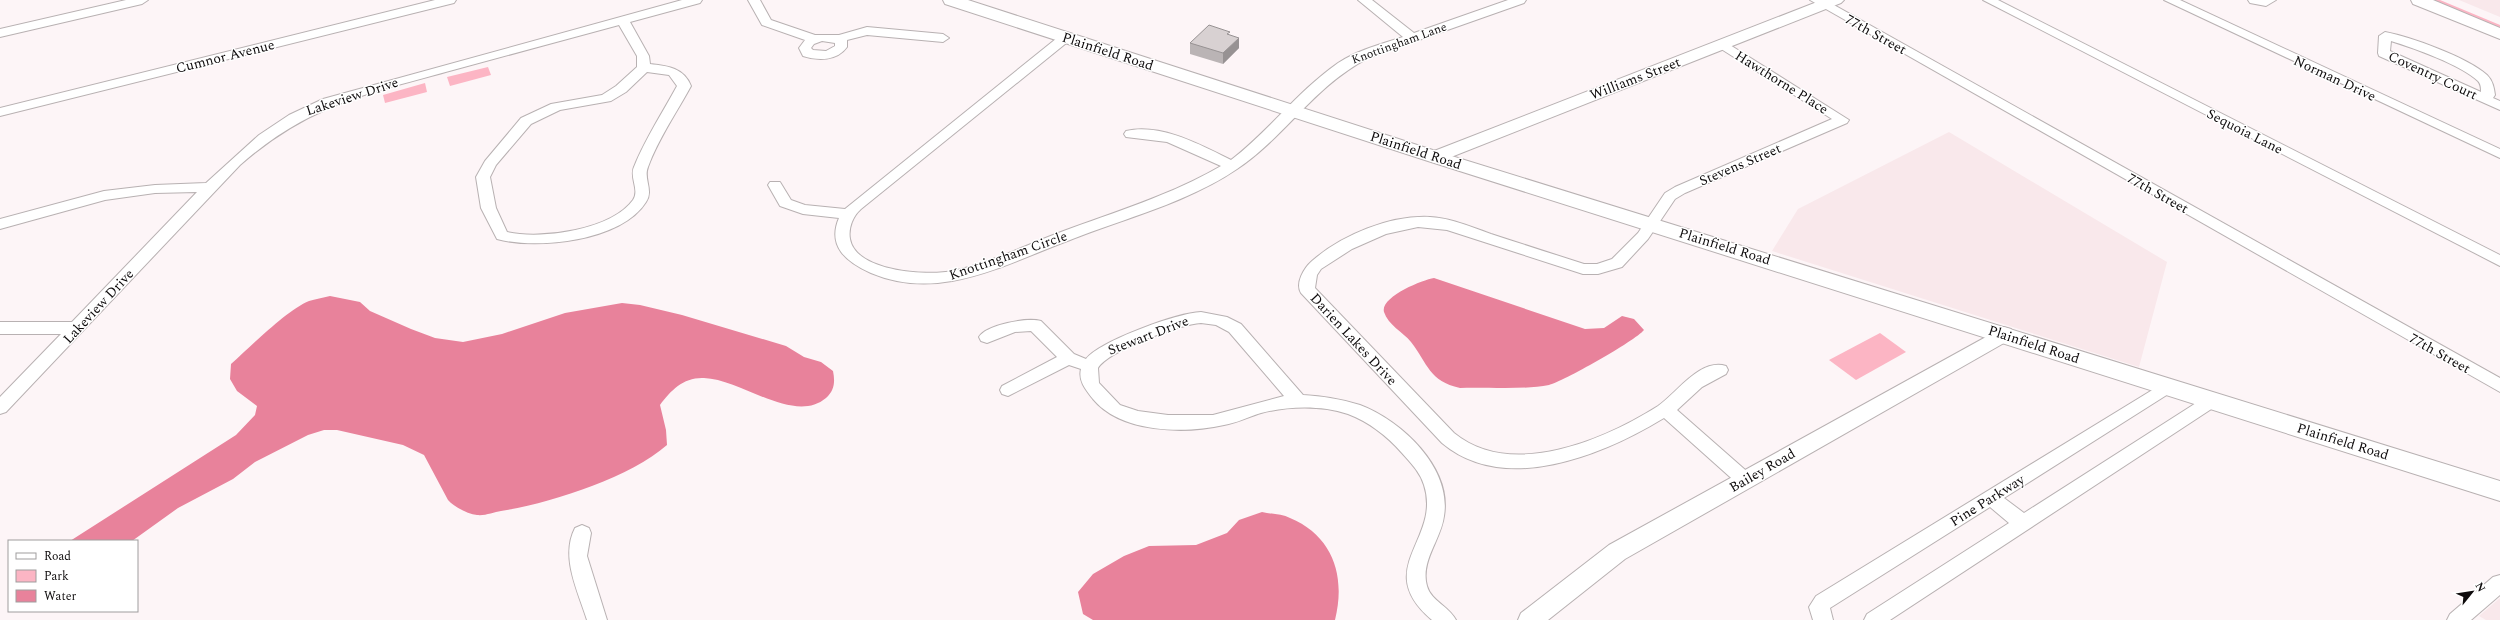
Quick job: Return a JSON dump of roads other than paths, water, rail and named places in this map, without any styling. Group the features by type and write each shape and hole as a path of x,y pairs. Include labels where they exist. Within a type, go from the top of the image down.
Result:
{"main road":[{"name":"Plainfield Road","path":"951,0 1435,157 2004,334 2167,387 2213,400 2500,491"},
{"path":"2419,0 2500,34"},
{"path":"2448,0 2500,21"}],"street":[{"path":"0,33 142,0"},
{"name":"Cumnor Avenue","path":"0,112 450,0"},
{"name":"Lakeview Drive","path":"0,408 210,187 259,140 289,119 312,107 366,90 696,0"},
{"path":"754,0 766,22 815,39"},
{"path":"1364,0 1413,38"},
{"name":"Knottingham Lane","path":"1293,111 1327,76 1344,64 1520,0"},
{"name":"Sequoia Lane","path":"1989,0 2500,261"},
{"name":"Norman Drive","path":"2170,0 2500,154"},
{"path":"2254,0 2266,2 2270,0"},
{"name":"Williams Street","path":"1435,157 1825,2"},
{"name":"77th Street","path":"1825,2 2500,386"},
{"path":"623,20 643,56 644,68"},
{"path":"838,39 842,44 838,50 829,55 817,56 808,53 805,48 815,39 828,36 838,39 867,31 943,38"},
{"name":"Coventry Court","path":"2485,99 2488,95 2488,88 2482,77 2409,42 2385,36 2384,53 2500,106"},
{"name":"Knottingham Circle","path":"1066,37 866,198 849,214 842,228 842,239 845,248 853,257 902,278 942,278 965,272 1165,199 1231,166 1267,138 1293,111"},
{"name":"Hawthorne Place","path":"1722,44 1842,120"},
{"path":"644,68 675,73 680,77 684,86 640,168 639,174 643,187 640,202 624,215 587,230 529,241 502,236 495,222 484,188 483,176 520,125 549,109 606,98 620,90 644,68"},
{"name":"Stevens Street","path":"1650,223 1670,196 1680,190 1842,120"},
{"path":"1131,134 1154,133 1198,148 1231,166"},
{"path":"775,186 785,203 803,209 849,214"},
{"path":"0,224 104,196 155,189 210,187"},
{"name":"Darien Lakes Drive","path":"1650,223 1643,236 1617,263 1592,270 1443,224 1413,223 1366,236 1350,243 1314,267 1307,277 1307,289 1448,438 1467,452 1494,459 1522,461 1558,457 1581,451 1666,410 1686,389 1708,373 1720,370"},
{"name":"Stewart Drive","path":"1089,366 1103,352 1178,321 1196,317 1208,317 1226,322 1235,328 1298,401"},
{"path":"987,337 1013,327 1035,325 1068,358 1089,366 1089,380 1104,401 1125,414 1145,418 1210,422 1271,404 1298,401 1338,406 1368,416 1393,433 1423,464 1430,475 1436,500 1434,519 1417,564 1416,584 1421,597 1429,608 1446,620"},
{"path":"0,328 76,328"},
{"name":"Bailey Road","path":"1530,620 1618,552 2004,334"},
{"path":"1008,390 1068,358"},
{"name":"Pine Parkway","path":"1823,620 1819,607 1823,602 2167,387"},
{"path":"1874,620 2213,400"},
{"path":"1666,410 1745,480"},
{"path":"1991,498 2024,524"},
{"path":"582,533 577,556 597,620"},
{"path":"2457,620 2500,583"}],"water":[{"path":"1434,278 1585,329 1604,328 1622,316 1634,319 1644,330 1627,343 1598,360 1568,377 1549,385 1517,388 1460,388 1442,381 1430,371 1408,338 1392,325 1384,312 1388,301 1395,295 1421,282"},
{"path":"330,296 360,302 370,311 411,329 435,338 463,342 502,334 565,313 622,303 640,305 682,315 786,346 804,357 821,362 833,371 834,385 826,398 813,405 799,406 783,404 719,380 697,378 684,382 673,390 660,405 666,430 667,445 651,457 611,478 588,487 543,502 498,512 477,515 457,508 448,500 424,455 403,445 337,430 324,430 308,435 255,462 233,479 178,508 133,540 72,540 236,435 255,415 257,406 237,391 230,379 231,364 290,312 309,301"},
{"path":"1262,512 1287,517 1305,526 1317,535 1326,547 1333,559 1339,588 1335,620 1093,620 1083,614 1078,592 1093,574 1124,556 1149,546 1196,545 1227,533 1239,520"}]}
